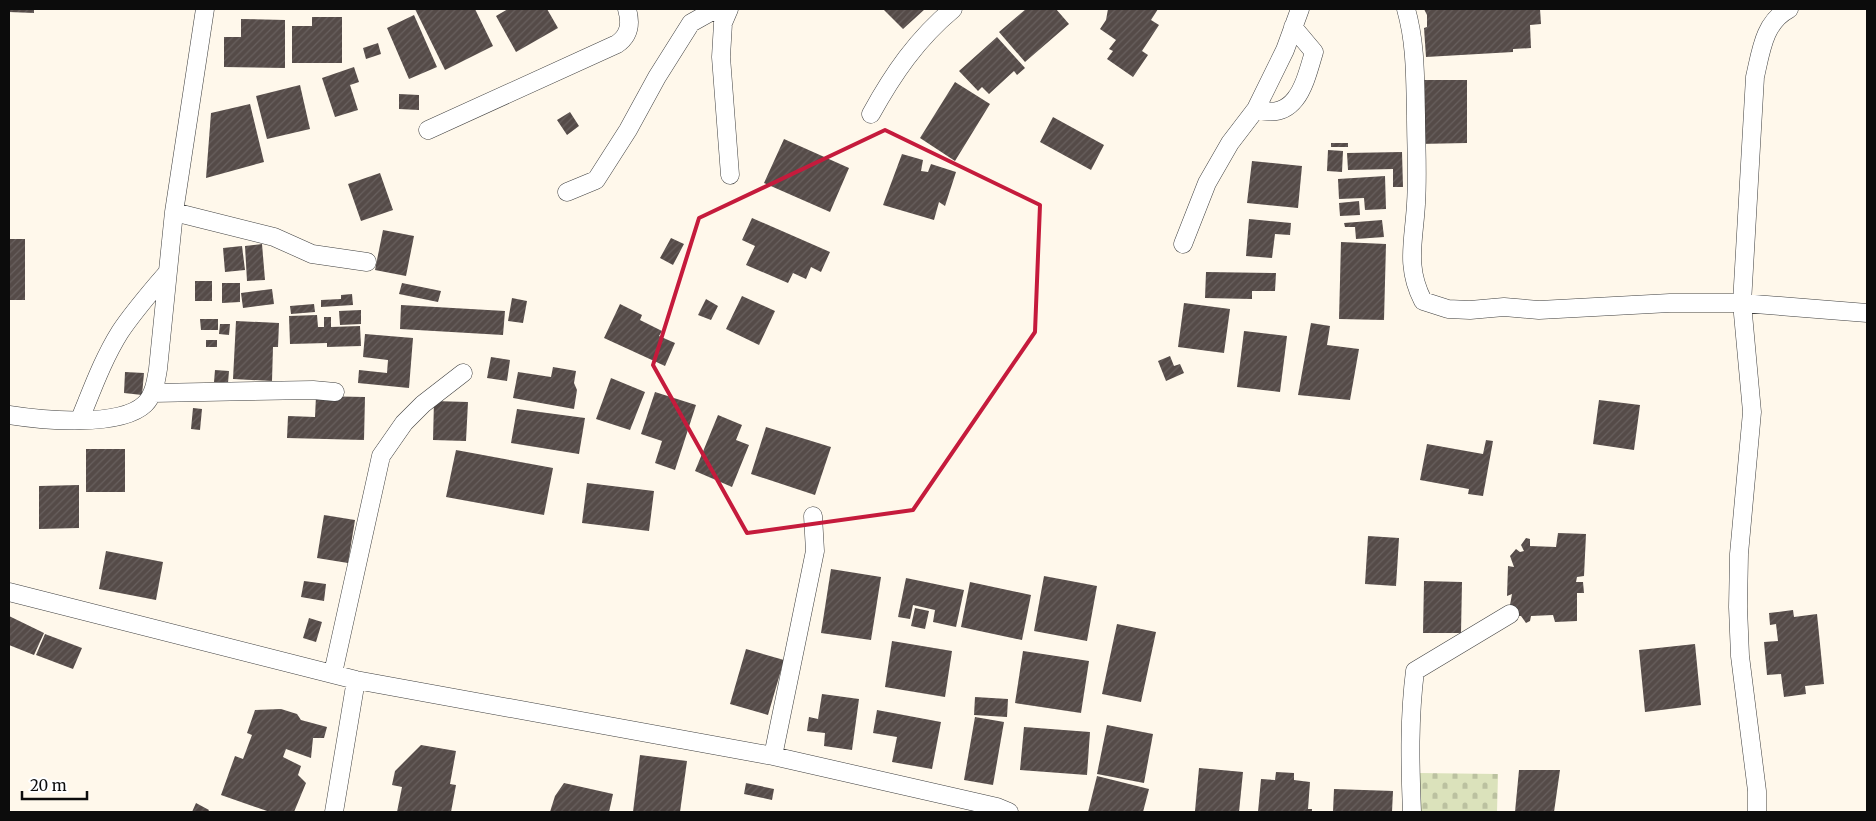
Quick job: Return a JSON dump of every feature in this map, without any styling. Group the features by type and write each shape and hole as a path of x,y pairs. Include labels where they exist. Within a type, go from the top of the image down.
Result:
{"street":[{"path":"9,415 80,419 124,415 136,411 146,404 153,393 158,369 166,274 174,212 205,9"},
{"path":"428,130 617,44 628,32 627,9"},
{"path":"567,192 596,180 691,23 716,9"},
{"path":"729,9 723,23 721,57 730,174"},
{"path":"871,114 904,59 930,28 953,9"},
{"path":"1183,244 1207,183 1230,143 1256,109 1294,28 1300,9"},
{"path":"1406,9 1414,40 1416,203 1412,254 1414,284 1423,301 1448,309 1470,310 1504,307 1539,310 1670,303 1742,304 1867,313"},
{"path":"1757,812 1757,791 1740,656 1738,608 1739,554 1752,412 1742,304 1755,77 1762,44 1776,16 1789,9"},
{"path":"1256,109 1270,114 1282,109 1295,101 1306,79 1314,52 1294,28"},
{"path":"174,212 274,237 312,254 367,262"},
{"path":"80,419 110,349 120,332 132,314 166,274"},
{"path":"334,673 381,456 404,423 424,404 463,373"},
{"path":"153,393 313,390 336,392"},
{"path":"773,756 815,551 813,516"},
{"path":"9,592 356,680 773,756 997,807 1009,812"},
{"path":"1412,812 1409,758 1410,707 1415,671 1510,614"},
{"path":"334,812 356,680"}],"highlighted area":[{"path":"885,130 1040,205 1035,332 913,510 747,533 653,365 699,218"}],"green space":[{"path":"1419,773 1498,774 1497,812 1418,812"}],"building":[{"path":"9,9 34,9 34,13 9,12"},
{"path":"415,9 475,9 493,46 445,70"},
{"path":"508,9 547,9 558,28 516,52 496,16"},
{"path":"883,9 925,9 903,29"},
{"path":"1026,9 1056,9 1069,24 1025,62 999,32"},
{"path":"1108,9 1158,9 1151,20 1159,25 1142,51 1148,55 1133,77 1107,59 1113,51 1109,49 1116,40 1100,29 1106,20"},
{"path":"1424,9 1540,9 1541,24 1530,25 1531,48 1513,49 1513,52 1426,57 1424,28 1427,27 1427,15"},
{"path":"414,15 437,67 409,79 387,28"},
{"path":"312,17 342,17 342,63 292,63 292,26 312,26"},
{"path":"241,19 285,20 285,68 224,67 224,37 241,37"},
{"path":"997,37 1025,68 1017,75 1014,71 989,94 982,87 978,91 959,71"},
{"path":"378,43 381,54 366,59 363,48"},
{"path":"354,67 359,82 350,85 358,110 335,117 322,78"},
{"path":"1417,80 1467,80 1467,143 1418,144"},
{"path":"955,82 990,104 955,161 920,138"},
{"path":"300,85 310,129 267,139 256,96"},
{"path":"399,94 419,95 419,110 399,109"},
{"path":"250,104 264,162 206,178 211,113"},
{"path":"570,112 579,126 567,135 557,120"},
{"path":"1053,117 1104,145 1091,170 1040,142"},
{"path":"784,139 849,168 830,212 764,183"},
{"path":"1331,143 1348,143 1348,147 1331,147"},
{"path":"1328,150 1343,151 1342,172 1327,171"},
{"path":"1402,152 1403,187 1393,187 1393,169 1348,170 1347,153"},
{"path":"902,154 923,160 921,171 928,172 931,164 956,172 945,206 939,202 934,220 883,205"},
{"path":"1252,161 1302,166 1298,208 1247,203"},
{"path":"380,173 393,210 361,221 348,184"},
{"path":"1385,176 1386,209 1365,210 1364,198 1339,199 1338,179"},
{"path":"1359,201 1360,215 1340,216 1339,203"},
{"path":"752,218 830,252 821,272 811,267 806,279 793,273 788,283 746,265 755,246 742,240"},
{"path":"1249,219 1291,223 1290,235 1275,234 1272,258 1246,256"},
{"path":"1382,220 1384,237 1356,239 1355,227 1345,227 1344,223"},
{"path":"383,230 414,236 406,276 375,270"},
{"path":"671,238 684,244 673,265 660,258"},
{"path":"9,239 25,239 25,300 9,300"},
{"path":"1341,242 1386,244 1384,320 1339,319"},
{"path":"262,244 265,280 247,281 245,246"},
{"path":"242,246 245,270 225,272 223,248"},
{"path":"1206,272 1276,273 1275,291 1252,291 1252,299 1205,298"},
{"path":"195,281 212,281 212,301 195,301"},
{"path":"222,283 240,283 240,302 222,303"},
{"path":"402,283 441,291 438,302 399,294"},
{"path":"272,289 274,304 243,308 241,293"},
{"path":"352,294 353,305 321,307 321,300 341,299 341,295"},
{"path":"742,296 775,311 759,345 726,329"},
{"path":"512,298 527,301 523,323 508,321"},
{"path":"706,299 718,306 711,320 698,315"},
{"path":"1184,303 1230,309 1224,353 1178,347"},
{"path":"314,304 315,312 291,314 290,306"},
{"path":"620,304 642,315 640,320 662,331 659,336 675,343 665,366 604,338"},
{"path":"401,305 505,311 503,335 400,329"},
{"path":"361,310 361,324 340,325 339,311"},
{"path":"317,315 318,327 324,327 324,317 331,317 331,327 360,326 361,346 327,347 327,343 290,344 289,316"},
{"path":"200,319 218,319 218,330 201,330"},
{"path":"236,321 279,323 278,347 273,347 272,381 233,379"},
{"path":"1311,323 1330,326 1327,345 1359,349 1350,400 1298,395"},
{"path":"220,324 230,324 229,335 219,334"},
{"path":"1244,331 1287,336 1280,392 1237,387"},
{"path":"365,334 413,338 409,388 358,383 359,370 387,373 388,360 363,357"},
{"path":"206,340 217,340 217,347 206,347"},
{"path":"1170,356 1174,366 1180,364 1184,373 1166,381 1158,361"},
{"path":"491,357 510,360 507,381 487,378"},
{"path":"553,367 576,371 574,383 577,390 574,409 513,398 518,372 551,377"},
{"path":"215,370 229,371 228,383 214,382"},
{"path":"125,372 144,373 142,395 124,393"},
{"path":"611,378 645,392 630,430 596,419"},
{"path":"655,392 696,405 675,470 655,463 662,441 641,434"},
{"path":"316,396 365,397 364,440 287,438 288,416 315,417"},
{"path":"1599,400 1640,405 1634,450 1593,444"},
{"path":"434,401 468,402 466,441 433,440"},
{"path":"193,408 202,409 200,430 191,429"},
{"path":"517,409 585,418 579,454 511,443"},
{"path":"718,415 742,425 736,440 749,445 732,487 695,471"},
{"path":"766,427 831,447 815,495 751,474"},
{"path":"1486,440 1493,441 1483,496 1468,494 1469,489 1420,480 1427,444 1483,454"},
{"path":"86,449 125,449 125,492 86,492"},
{"path":"456,450 553,468 544,515 446,497"},
{"path":"587,483 654,491 649,531 582,523"},
{"path":"79,485 79,528 39,529 39,486"},
{"path":"324,515 355,520 348,563 317,558"},
{"path":"1558,533 1586,534 1584,576 1577,577 1576,582 1583,582 1584,593 1577,593 1577,621 1555,622 1553,615 1531,616 1530,621 1526,623 1521,616 1517,616 1515,609 1510,605 1512,594 1507,596 1508,566 1514,567 1510,556 1516,549 1520,552 1524,551 1521,545 1526,538 1530,539 1530,546 1556,547"},
{"path":"1368,536 1399,538 1396,586 1365,584"},
{"path":"106,551 163,562 156,600 99,589"},
{"path":"831,569 881,577 871,640 821,633"},
{"path":"1044,576 1097,586 1087,641 1034,631"},
{"path":"906,578 964,590 956,627 933,622 935,610 913,605 910,619 898,617"},
{"path":"304,581 326,584 324,601 301,597"},
{"path":"1424,581 1462,582 1461,633 1423,633"},
{"path":"970,582 1031,595 1022,640 961,627"},
{"path":"915,608 929,611 925,629 911,626"},
{"path":"1793,610 1794,617 1817,614 1824,684 1805,686 1806,694 1784,697 1781,674 1767,675 1764,642 1778,641 1776,624 1770,625 1769,613"},
{"path":"9,616 44,633 34,655 9,645"},
{"path":"309,618 322,622 316,642 303,638"},
{"path":"1117,624 1156,632 1141,702 1102,694"},
{"path":"45,634 82,648 73,669 36,655"},
{"path":"892,641 952,651 945,697 885,687"},
{"path":"1695,644 1701,705 1645,712 1639,650"},
{"path":"746,649 784,660 768,715 730,704"},
{"path":"1023,651 1089,661 1081,713 1015,703"},
{"path":"822,694 859,699 852,750 824,746 825,733 807,731 809,717 818,719"},
{"path":"975,697 1008,699 1007,717 974,715"},
{"path":"281,709 297,714 301,720 327,727 324,738 313,738 311,758 286,749 283,757 301,766 298,775 306,783 294,812 270,812 221,795 235,756 243,759 252,735 247,733 255,710"},
{"path":"877,710 941,722 932,769 892,762 897,737 873,733"},
{"path":"975,717 1004,722 993,785 964,780"},
{"path":"1107,725 1153,734 1144,783 1097,774"},
{"path":"1024,727 1090,732 1087,775 1020,770"},
{"path":"421,745 456,751 450,784 456,785 451,812 397,812 402,787 392,785 395,771"},
{"path":"640,755 687,761 680,812 633,812"},
{"path":"1199,768 1243,772 1239,812 1195,811"},
{"path":"1519,770 1560,770 1554,812 1515,812"},
{"path":"1276,772 1294,773 1294,780 1310,782 1308,809 1312,809 1312,812 1258,812 1261,779 1275,780"},
{"path":"1097,776 1149,789 1143,812 1088,812"},
{"path":"564,783 613,794 609,812 550,812 555,796"},
{"path":"746,783 774,789 772,800 744,794"},
{"path":"1334,789 1393,791 1392,812 1333,812"},
{"path":"196,803 209,810 208,812 192,812"}]}
